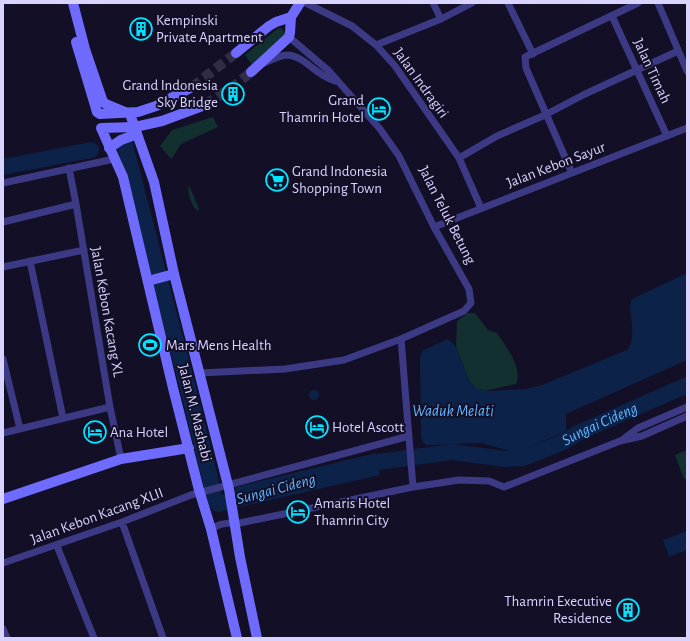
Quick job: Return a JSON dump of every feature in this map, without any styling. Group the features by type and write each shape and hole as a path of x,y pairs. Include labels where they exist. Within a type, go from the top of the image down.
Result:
{"street":[{"path":"66,3 96,112 100,114 130,114 156,106 192,87"},
{"path":"73,3 85,49 103,102 130,114 154,182 171,275 200,373 235,520 240,557 257,638"},
{"path":"289,37 291,16 300,3"},
{"name":"Jalan Indragiri","path":"306,3 352,26 376,45 395,66 459,158 482,208"},
{"path":"433,3 441,19"},
{"path":"376,45 441,19 472,3"},
{"path":"508,3 533,54"},
{"path":"572,173 545,115 525,64 525,58 638,3"},
{"path":"658,3 687,71"},
{"path":"236,53 269,26 291,16"},
{"name":"Jalan Timah","path":"612,16 667,136"},
{"name":"Jalan Teluk Betung","path":"200,373 285,369 337,362 401,339 464,311 471,303 469,289 434,227 399,156 380,129 328,71 289,37 254,69"},
{"path":"459,158 497,136 545,115 583,95 678,51"},
{"name":"Jalan Teluk Betung","path":"254,69 276,58 288,55 304,61 321,74 337,82"},
{"path":"109,148 136,130 205,105"},
{"name":"Jalan M. Mashabi","path":"136,130 101,128 123,177 151,280 173,388 202,492 236,638"},
{"name":"Jalan Kebon Sayur","path":"434,227 687,128"},
{"path":"3,183 114,159"},
{"name":"Jalan Kebon Kacang XL","path":"69,168 110,407 121,459"},
{"path":"3,222 76,204"},
{"path":"3,267 84,250"},
{"path":"30,261 63,418"},
{"path":"151,280 171,275"},
{"path":"401,339 413,487"},
{"path":"3,359 20,429"},
{"path":"3,433 110,407"},
{"path":"620,441 638,428 687,407"},
{"path":"211,529 235,520 459,480 489,481 504,487 620,441 642,436 687,416"},
{"path":"202,492 227,487 409,436"},
{"path":"3,499 121,459 189,448"},
{"name":"Jalan Kebon Kacang XLII","path":"3,563 57,546 202,492"},
{"path":"122,522 163,638"},
{"path":"57,546 94,638"},
{"path":"3,629 7,638"}],"green space":[{"path":"280,28 285,33 284,38 252,64 245,55"},
{"path":"213,117 218,127 181,144 172,158 170,158 160,146 172,130"},
{"path":"189,185 199,209 198,211 193,206 190,199"},
{"path":"468,313 475,313 488,330 497,333 509,351 515,364 518,378 516,384 485,391 476,388 470,382 456,347 457,321"},
{"path":"687,450 687,478 684,479 675,455"}],"water":[{"name":"Waduk Melati","path":"687,273 687,360 566,414 566,431 523,450 514,452 481,443 427,445 423,443 421,437 420,357 422,351 448,339 456,347 470,382 476,388 485,391 525,389 542,385 627,350 630,346 632,335 631,301 634,298"},
{"path":"312,390 316,390 318,391 318,399 312,400 309,397 309,393"},
{"path":"376,453 380,475 240,507 235,487"},
{"path":"687,531 687,550 669,557 663,540"}],"waterway":[{"name":"Sungai Cideng","path":"125,145 187,384 214,499 218,504 259,493"},
{"path":"3,167 91,150"},
{"name":"Sungai Cideng","path":"357,468 378,462 452,452 505,459 523,458 561,443 580,432 687,385"}],"tunnel":[{"path":"192,87 236,53"},
{"path":"205,105 234,86 251,72"}],"place":[{"name":"Kempinski Private Apartment","path":"141,29"},
{"name":"Grand Indonesia Sky Bridge","path":"233,94"},
{"name":"Grand Thamrin Hotel","path":"379,109"},
{"name":"Grand Indonesia Shopping Town","path":"277,180"},
{"name":"Mars Mens Health","path":"150,345"},
{"name":"Hotel Ascott","path":"317,427"},
{"name":"Ana Hotel","path":"95,432"},
{"name":"Amaris Hotel Thamrin City","path":"298,512"},
{"name":"Thamrin Executive Residence","path":"628,610"}]}
